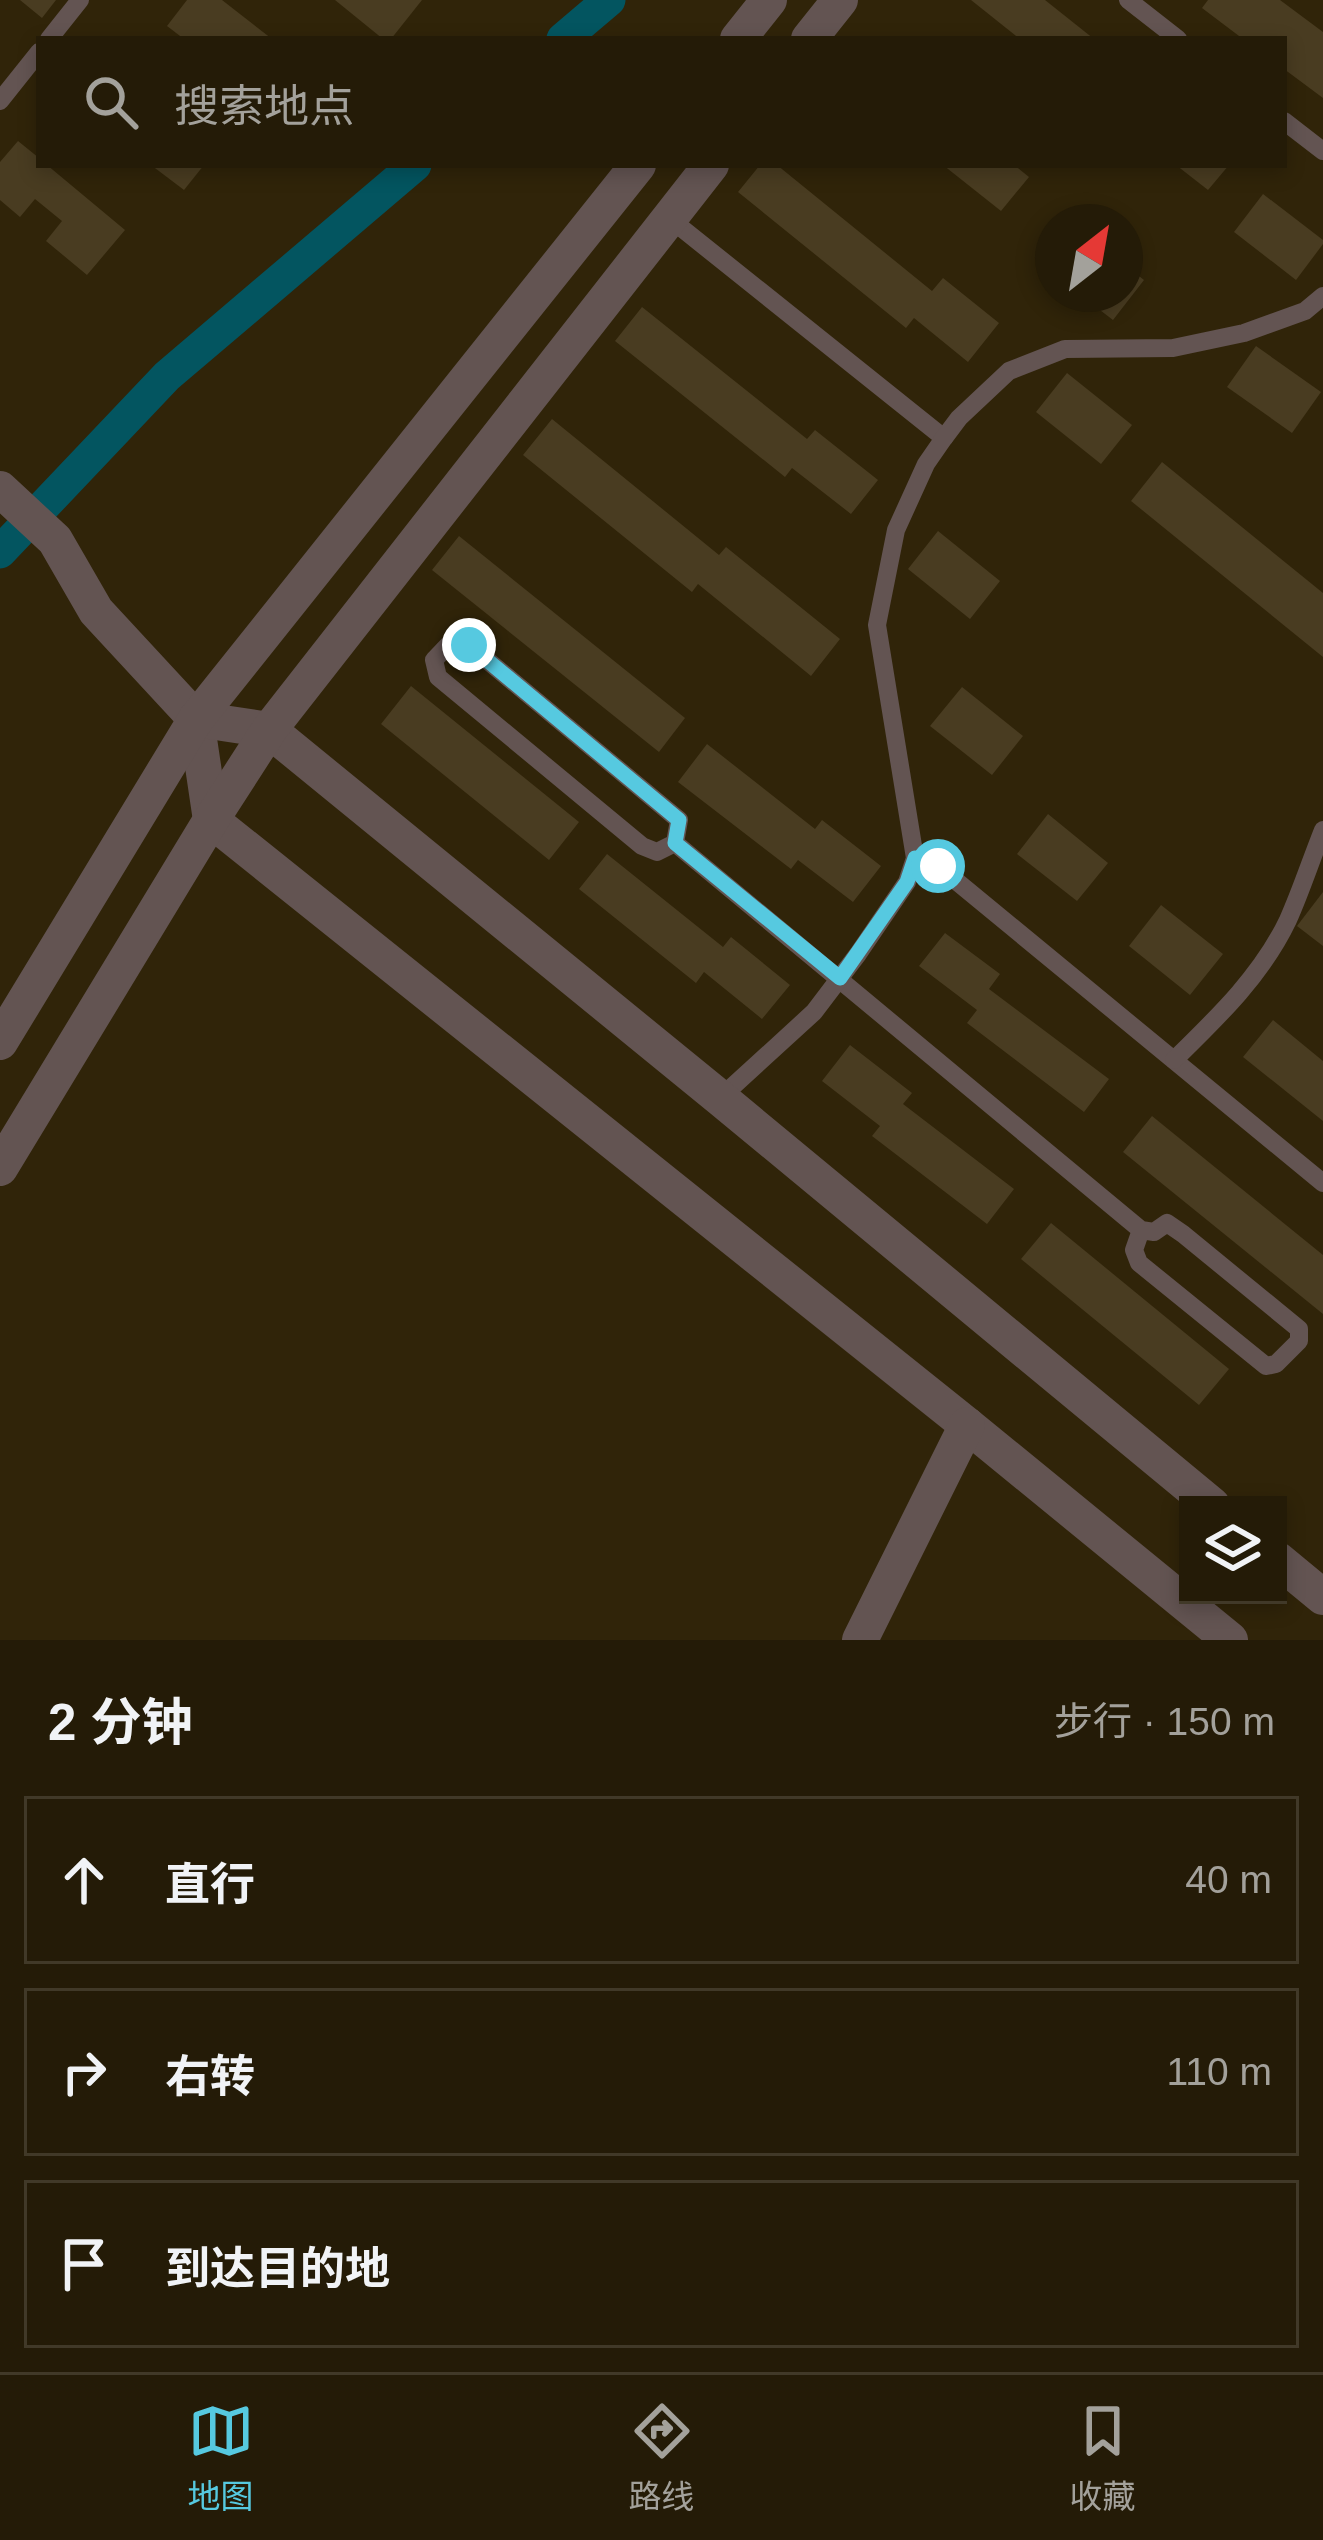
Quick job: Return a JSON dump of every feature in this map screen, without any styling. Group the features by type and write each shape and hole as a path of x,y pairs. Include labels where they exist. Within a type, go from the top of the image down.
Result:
{"street":[{"path":"740,36 769,0"},
{"path":"811,36 840,0"},
{"path":"0,1042 196,719 636,168"},
{"path":"0,1168 268,730 709,168"},
{"path":"0,489 55,540 96,611 196,719 211,820 1230,1640"},
{"path":"196,719 268,730 1201,1496"},
{"path":"860,1640 968,1425"},
{"path":"1287,1567 1323,1597"}],"lane":[{"path":"51,36 80,0"},
{"path":"1128,0 1174,36"},
{"path":"0,101 36,56"},
{"path":"1287,123 1323,152"},
{"path":"669,218 944,438"},
{"path":"720,1098 814,1012 907,882 915,858 877,626 896,530 926,464 959,418 1009,371 1065,349 1173,348 1244,333 1321,302"},
{"path":"453,640 469,645 679,820 675,843 657,852 642,846 438,677 434,660 453,640"},
{"path":"1174,1060 1227,1008 1263,963 1287,921 1323,830"},
{"path":"675,843 1141,1230 1154,1232 1167,1223 1183,1234 1299,1329 1299,1341 1276,1364 1266,1366 1139,1263 1134,1250 1141,1230"},
{"path":"915,858 938,866 1323,1183"}],"building":[{"path":"20,0 56,0 42,18"},
{"path":"187,0 222,0 268,36 180,36 167,26"},
{"path":"335,0 422,0 393,36 379,36"},
{"path":"971,0 1045,0 1090,36 1016,36"},
{"path":"1208,0 1280,0 1323,32 1323,98 1287,71 1287,36 1239,36 1202,8"},
{"path":"18,141 36,156 36,168 51,168 125,230 87,275 46,241 62,221 35,199 20,217 0,200 0,162"},
{"path":"155,168 202,168 184,190"},
{"path":"758,168 781,168 932,291 943,278 999,323 968,362 914,318 906,328 738,192"},
{"path":"947,168 1018,168 1029,177 1001,211"},
{"path":"1180,168 1226,168 1208,190"},
{"path":"1263,194 1323,240 1296,280 1234,232"},
{"path":"642,307 807,439 815,430 878,480 851,514 792,468 785,477 615,341"},
{"path":"1256,346 1321,392 1292,433 1227,387"},
{"path":"1067,373 1132,425 1101,464 1036,412"},
{"path":"552,419 719,555 726,547 840,639 811,676 698,584 692,592 523,455"},
{"path":"1162,462 1323,593 1323,657 1131,501"},
{"path":"938,531 1000,581 970,619 908,569"},
{"path":"459,536 685,718 659,752 432,570"},
{"path":"411,686 579,822 549,860 381,724"},
{"path":"962,687 1023,736 992,775 930,726"},
{"path":"707,744 815,829 822,820 881,866 853,902 798,860 791,869 678,782"},
{"path":"1048,814 1108,863 1077,901 1017,854"},
{"path":"607,854 723,947 731,937 790,985 762,1019 704,972 696,983 579,889"},
{"path":"1323,892 1323,946 1297,926"},
{"path":"1161,905 1223,954 1190,995 1129,946"},
{"path":"945,933 1000,974 989,989 1109,1079 1084,1112 967,1023 977,1010 919,966"},
{"path":"1273,1020 1323,1061 1323,1121 1243,1057"},
{"path":"850,1045 912,1093 903,1104 1014,1189 987,1224 872,1136 880,1126 822,1081"},
{"path":"1152,1116 1323,1255 1323,1314 1123,1152"},
{"path":"1051,1223 1229,1369 1199,1405 1021,1259"}],"waterway":[{"path":"567,36 609,0"},
{"path":"0,552 167,376 411,168"}],"route":[{"path":"469,645 679,820 675,843 840,978 907,882 915,858 938,866"}]}
